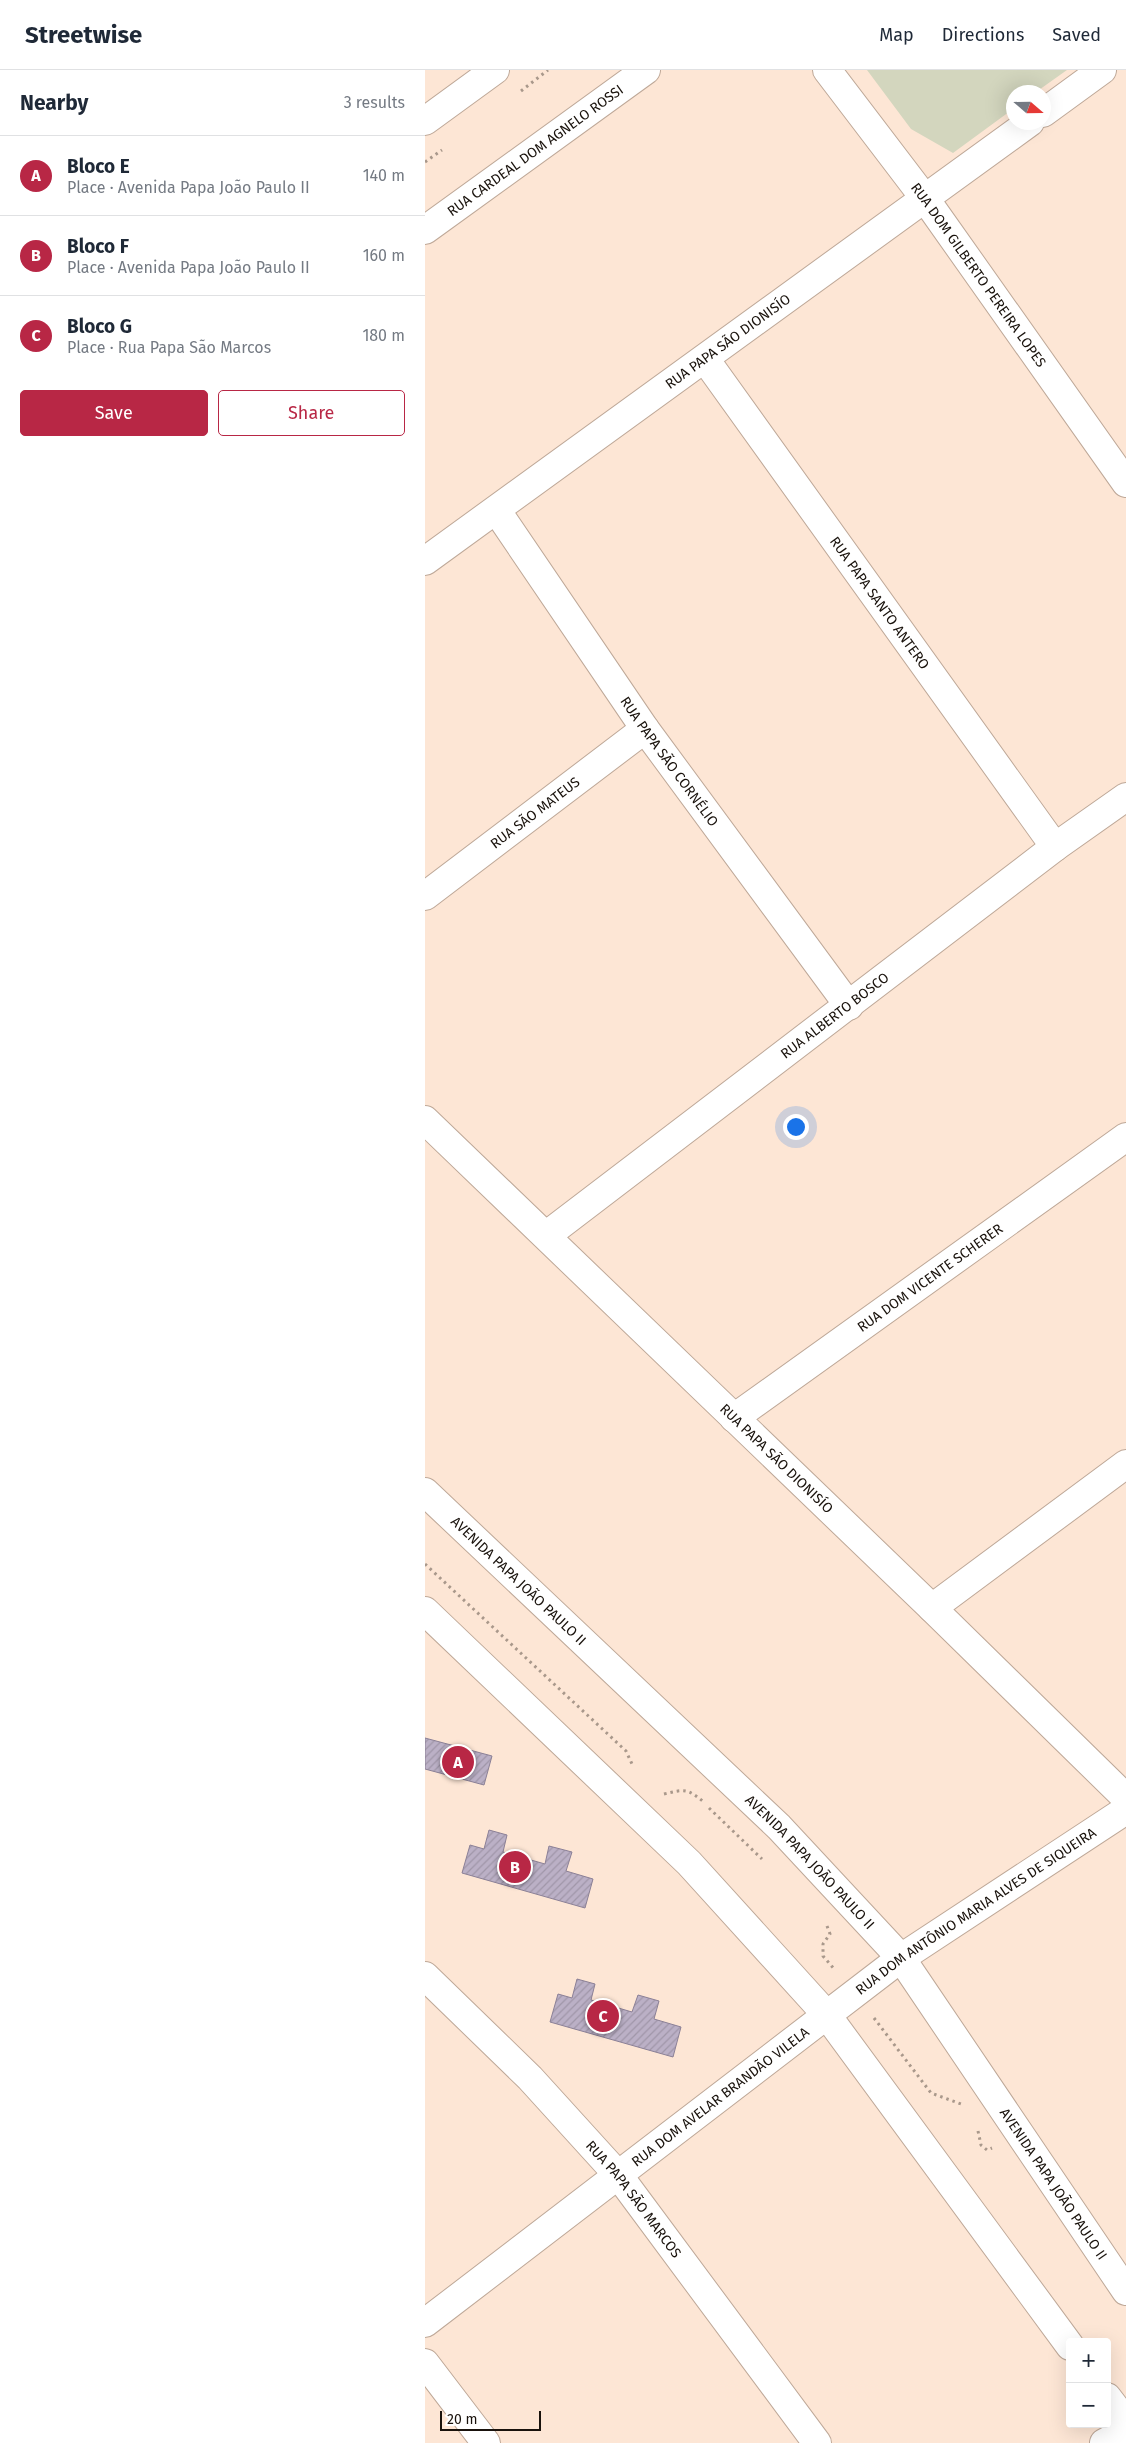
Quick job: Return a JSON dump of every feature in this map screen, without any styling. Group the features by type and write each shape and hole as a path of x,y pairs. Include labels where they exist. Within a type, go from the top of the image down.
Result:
{"street":[{"path":"425,121 495,70"},
{"name":"RUA CARDEAL DOM AGNELO ROSSI","path":"425,230 646,70"},
{"name":"RUA DOM GILBERTO PEREIRA LOPES","path":"827,70 925,200 1126,483"},
{"path":"1051,107 1102,70"},
{"name":"RUA PAPA SÃO DIONISÍO","path":"425,561 497,511 1019,130"},
{"name":"RUA PAPA SANTO ANTERO","path":"705,359 1055,847"},
{"name":"RUA PAPA SÃO CORNÉLIO","path":"497,511 645,730 849,1006"},
{"name":"RUA SÃO MATEUS","path":"425,896 645,730"},
{"name":"RUA ALBERTO BOSCO","path":"547,1235 1055,847 1126,797"},
{"name":"RUA PAPA SÃO DIONISÍO","path":"425,1120 547,1235 933,1608 1126,1798"},
{"name":"RUA DOM VICENTE SCHERER","path":"735,1418 1126,1137"},
{"path":"933,1608 1126,1464"},
{"name":"AVENIDA PAPA JOÃO PAULO II","path":"425,1492 779,1827 901,1958 1126,2291"},
{"path":"425,1610 689,1863 826,2014 1066,2341"},
{"name":"RUA DOM ANTÔNIO MARIA ALVES DE SIQUEIRA","path":"826,2014 901,1958 1126,1810"},
{"name":"RUA PAPA SÃO MARCOS","path":"428,1983 530,2078 619,2176 817,2443"},
{"name":"RUA DOM AVELAR BRANDÃO VILELA","path":"425,2323 619,2176 826,2014"},
{"path":"425,2363 486,2443"},
{"path":"1111,2402 1126,2422"},
{"path":"1104,2443 1126,2431"}],"path":[{"path":"425,1564 626,1751 632,1766"},
{"path":"659,1796 682,1789 691,1792 765,1861"},
{"path":"827,1924 830,1934 823,1944 823,1956 854,1992 931,2093 964,2106"}],"green space":[{"path":"867,70 1067,70 1046,85 1006,85 1006,114 953,153 911,129"}],"building":[{"path":"425,1738 492,1756 484,1785 425,1769"},
{"path":"489,1830 507,1835 503,1852 545,1864 549,1846 572,1852 566,1871 593,1879 585,1908 462,1873 470,1845 484,1849"},
{"path":"577,1979 595,1984 591,2000 632,2012 638,1995 659,2001 654,2019 681,2027 673,2057 550,2022 558,1994 572,1998"}],"place":[{"name":"Bloco E","path":"458,1762"},
{"name":"Bloco F","path":"515,1867"},
{"name":"Bloco G","path":"603,2016"}]}
